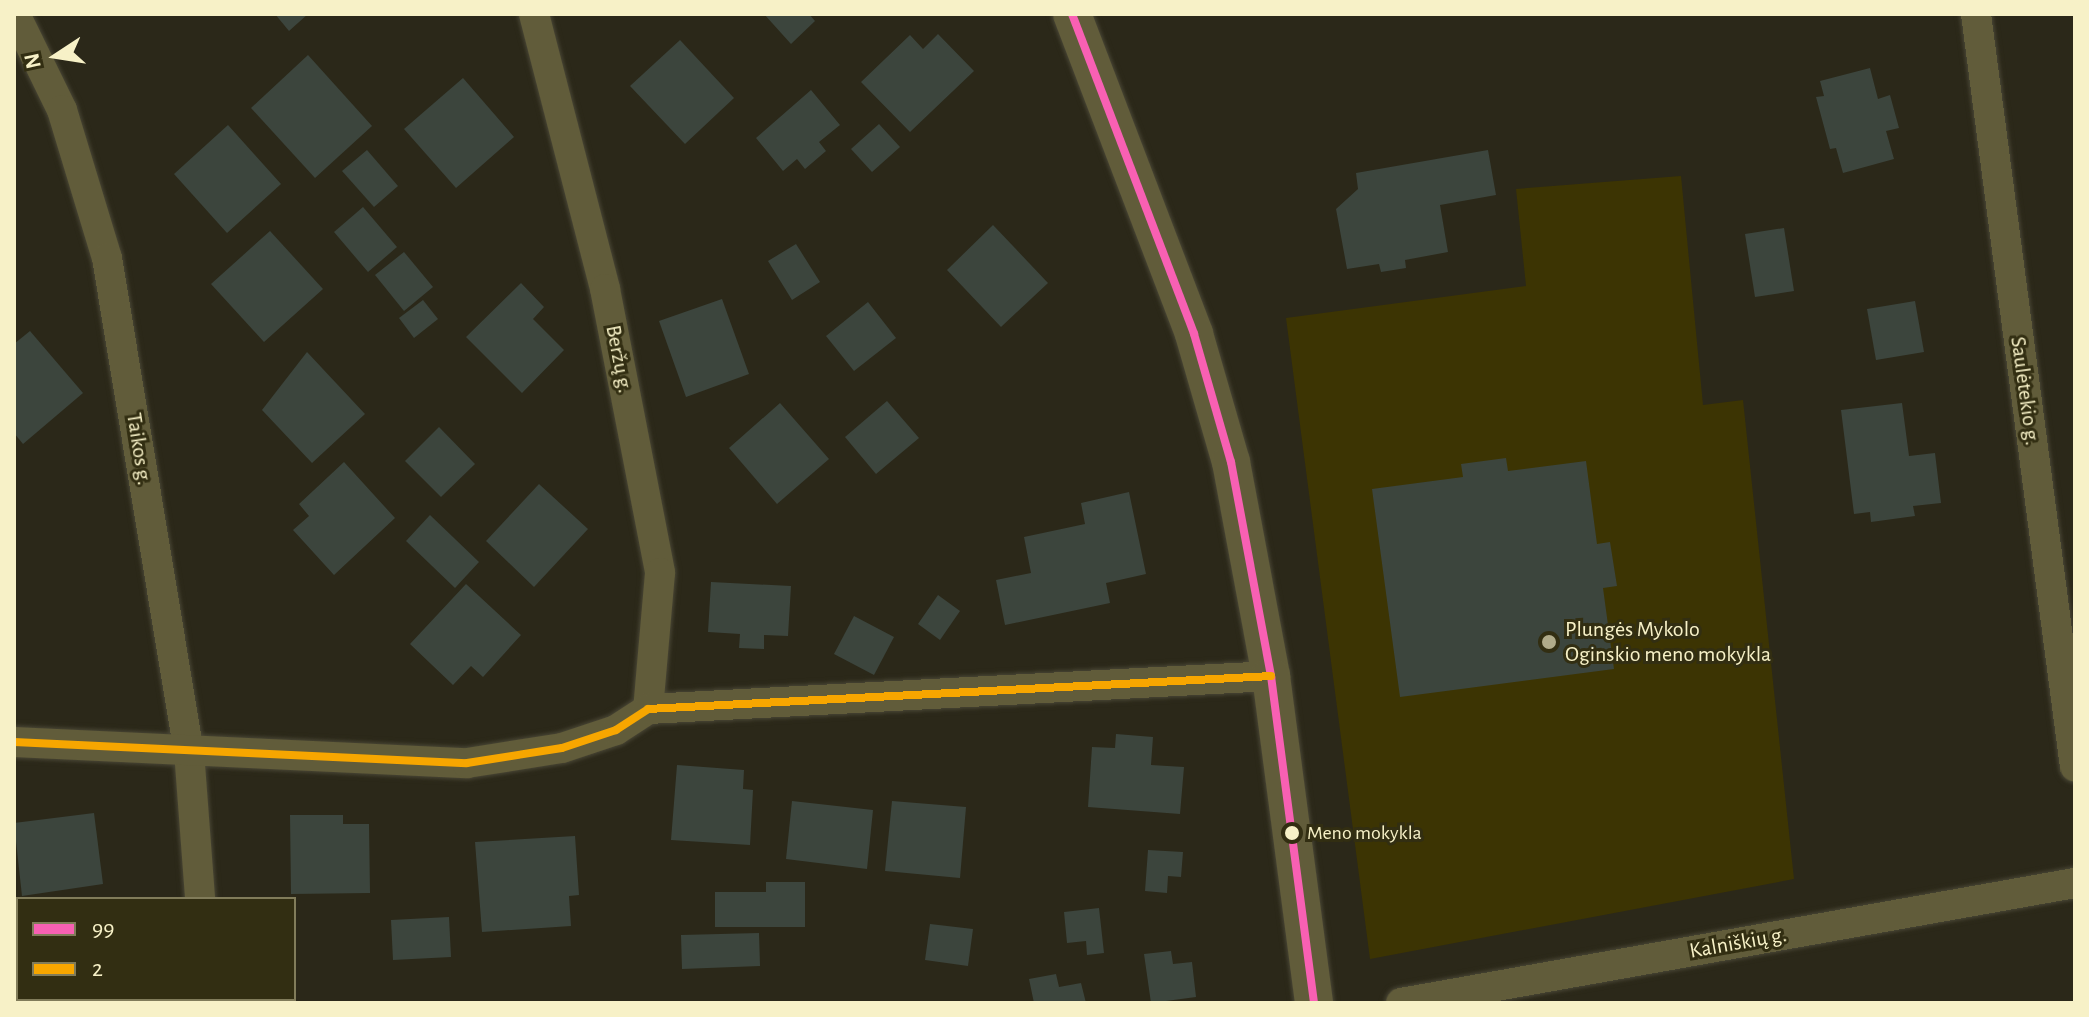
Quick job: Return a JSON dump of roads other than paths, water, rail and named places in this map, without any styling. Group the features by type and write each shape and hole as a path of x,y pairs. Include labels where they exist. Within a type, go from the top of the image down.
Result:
{"street":[{"name":"Taikos g.","path":"15,14 62,110 107,258 189,751 200,897"},
{"name":"Beržų g.","path":"534,14 605,289 660,573 648,709"},
{"path":"1072,14 1194,334 1231,462 1271,676 1314,1003"},
{"name":"Saulėtekio g.","path":"1976,14 2075,767"},
{"path":"14,742 467,763 562,748 616,730 648,709 1271,676"},
{"name":"Kalniškių g.","path":"1401,1003 2075,883"}],"place":[{"name":"Plungės Mykolo Oginskio meno mokykla","path":"1549,642"},
{"name":"Meno mokykla","path":"1292,833"}]}
